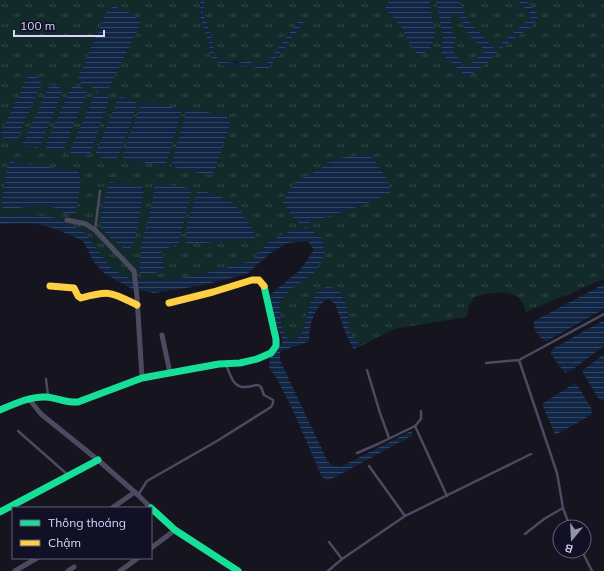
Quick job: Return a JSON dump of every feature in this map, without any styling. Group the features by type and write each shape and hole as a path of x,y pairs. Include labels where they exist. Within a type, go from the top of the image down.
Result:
{"street":[{"path":"67,220 86,224 95,230 134,271 142,378"},
{"path":"0,410 29,399 48,397 68,404 78,402 142,378 170,372 240,363 257,359 271,353 276,346 276,339 263,284 259,280 252,280 214,292 169,303"},
{"path":"50,286 74,288 76,289 78,296 81,298 100,293 112,293 137,301"},
{"path":"162,335 170,372"},
{"path":"29,399 41,414 98,460 150,507"},
{"path":"0,512 98,460"},
{"path":"114,507 136,493"},
{"path":"152,509 175,530 238,571"},
{"path":"152,547 175,530"},
{"path":"15,571 35,559"},
{"path":"120,571 137,559"},
{"path":"68,571 74,567"}],"lane":[{"path":"95,230 100,191"},
{"path":"486,363 519,360 604,314"},
{"path":"519,360 557,473 563,508 567,519"},
{"path":"136,493 147,481 217,441 271,407 273,400 264,395 259,385 242,387 232,381 226,364"},
{"path":"367,370 389,438"},
{"path":"46,379 48,397"},
{"path":"357,453 415,426 421,419 421,411"},
{"path":"415,426 447,496"},
{"path":"18,431 68,475"},
{"path":"328,571 342,559 405,516 531,454"},
{"path":"369,466 405,516"},
{"path":"525,534 544,519 563,508"},
{"path":"329,542 342,559"},
{"path":"586,559 592,571"}],"green space":[{"path":"0,0 200,0 201,19 209,44 210,55 215,61 223,66 249,66 268,69 283,50 299,20 265,66 247,62 224,62 214,55 213,42 208,25 203,15 205,0 604,0 604,279 526,312 523,303 514,295 500,292 474,297 469,305 467,317 394,329 357,348 359,344 351,335 347,305 343,296 311,301 303,331 296,340 288,339 282,328 278,302 301,281 322,238 307,227 267,242 252,261 199,275 170,280 131,279 112,269 83,231 23,213 0,216"}],"water":[{"path":"200,0 205,0 203,15 208,25 213,42 214,55 224,62 248,62 265,66 299,20 303,19 303,23 268,69 234,65 223,66 215,61 210,55 209,44 201,19"},
{"path":"390,0 429,0 435,35 430,50 418,56 401,26 386,10 385,6"},
{"path":"436,0 458,0 469,21 497,52 491,60 466,76 443,55 441,51 443,37","holes":["454,14 457,14 467,32 485,51 467,67 465,67 453,51 456,36 451,31 451,17"]},
{"path":"517,0 526,0 537,13 538,19 526,31 502,48 498,47 530,18 531,14"},
{"path":"114,6 132,14 141,23 109,88 106,90 93,88 77,81 106,13"},
{"path":"28,76 41,79 41,84 19,137 16,141 11,141 0,135"},
{"path":"52,85 63,90 41,144 38,148 26,146 23,143 49,86"},
{"path":"74,85 87,89 87,93 64,148 61,151 46,148 46,144 70,89"},
{"path":"96,92 109,96 109,100 90,154 83,156 71,154 70,150"},
{"path":"122,97 136,101 137,105 120,154 116,159 102,158 96,155 96,152 118,98"},
{"path":"141,103 156,104 174,108 181,112 165,166 123,159 123,153"},
{"path":"189,109 223,115 227,117 230,125 212,175 171,166 186,111"},
{"path":"367,154 370,155 383,173 389,184 390,193 363,205 302,225 294,219 283,202 294,183 325,166 333,159"},
{"path":"11,162 78,171 80,186 76,213 69,214 50,206 3,208 1,203 7,167"},
{"path":"109,182 142,187 144,192 137,232 128,252 102,229 101,212"},
{"path":"155,183 192,189 178,245 163,249 164,269 156,273 140,273 141,248 152,205"},
{"path":"200,190 228,200 238,208 256,236 254,238 204,243 186,243 186,231 189,218 196,193"},
{"path":"23,213 57,218 83,231 112,269 131,279 170,280 199,275 251,261 267,243 283,234 307,227 322,238 325,254 317,270 289,291 279,302 282,328 288,339 296,340 303,331 311,301 318,291 327,287 336,288 342,295 346,305 351,334 359,344 354,350 346,334 335,304 328,299 319,306 313,317 309,341 287,348 280,352 280,360 327,460 331,465 340,467 411,431 413,435 328,481 322,477 290,404 269,367 270,357 279,348 283,341 271,311 271,294 300,270 314,250 308,241 287,243 272,252 247,274 199,286 154,293 132,289 104,273 94,262 83,241 56,229 32,223 0,224 0,216"},
{"path":"604,284 604,309 547,341 543,341 534,327 534,321"},
{"path":"604,320 604,346 572,370 565,373 551,354 552,349"},
{"path":"604,354 604,401 598,398 582,371"},
{"path":"575,383 592,409 591,415 555,434 542,404"}],"traffic: fast":[{"path":"0,410 23,401 40,397 78,402 142,378 219,364 240,363 257,359 271,353 276,346 276,339 264,286"},
{"path":"0,512 98,460"},
{"path":"152,509 175,530 238,571"}],"traffic: slow":[{"path":"169,303 252,280 259,280 264,286"},
{"path":"50,286 74,288 78,296 81,298 105,293 116,295 137,305"}]}
